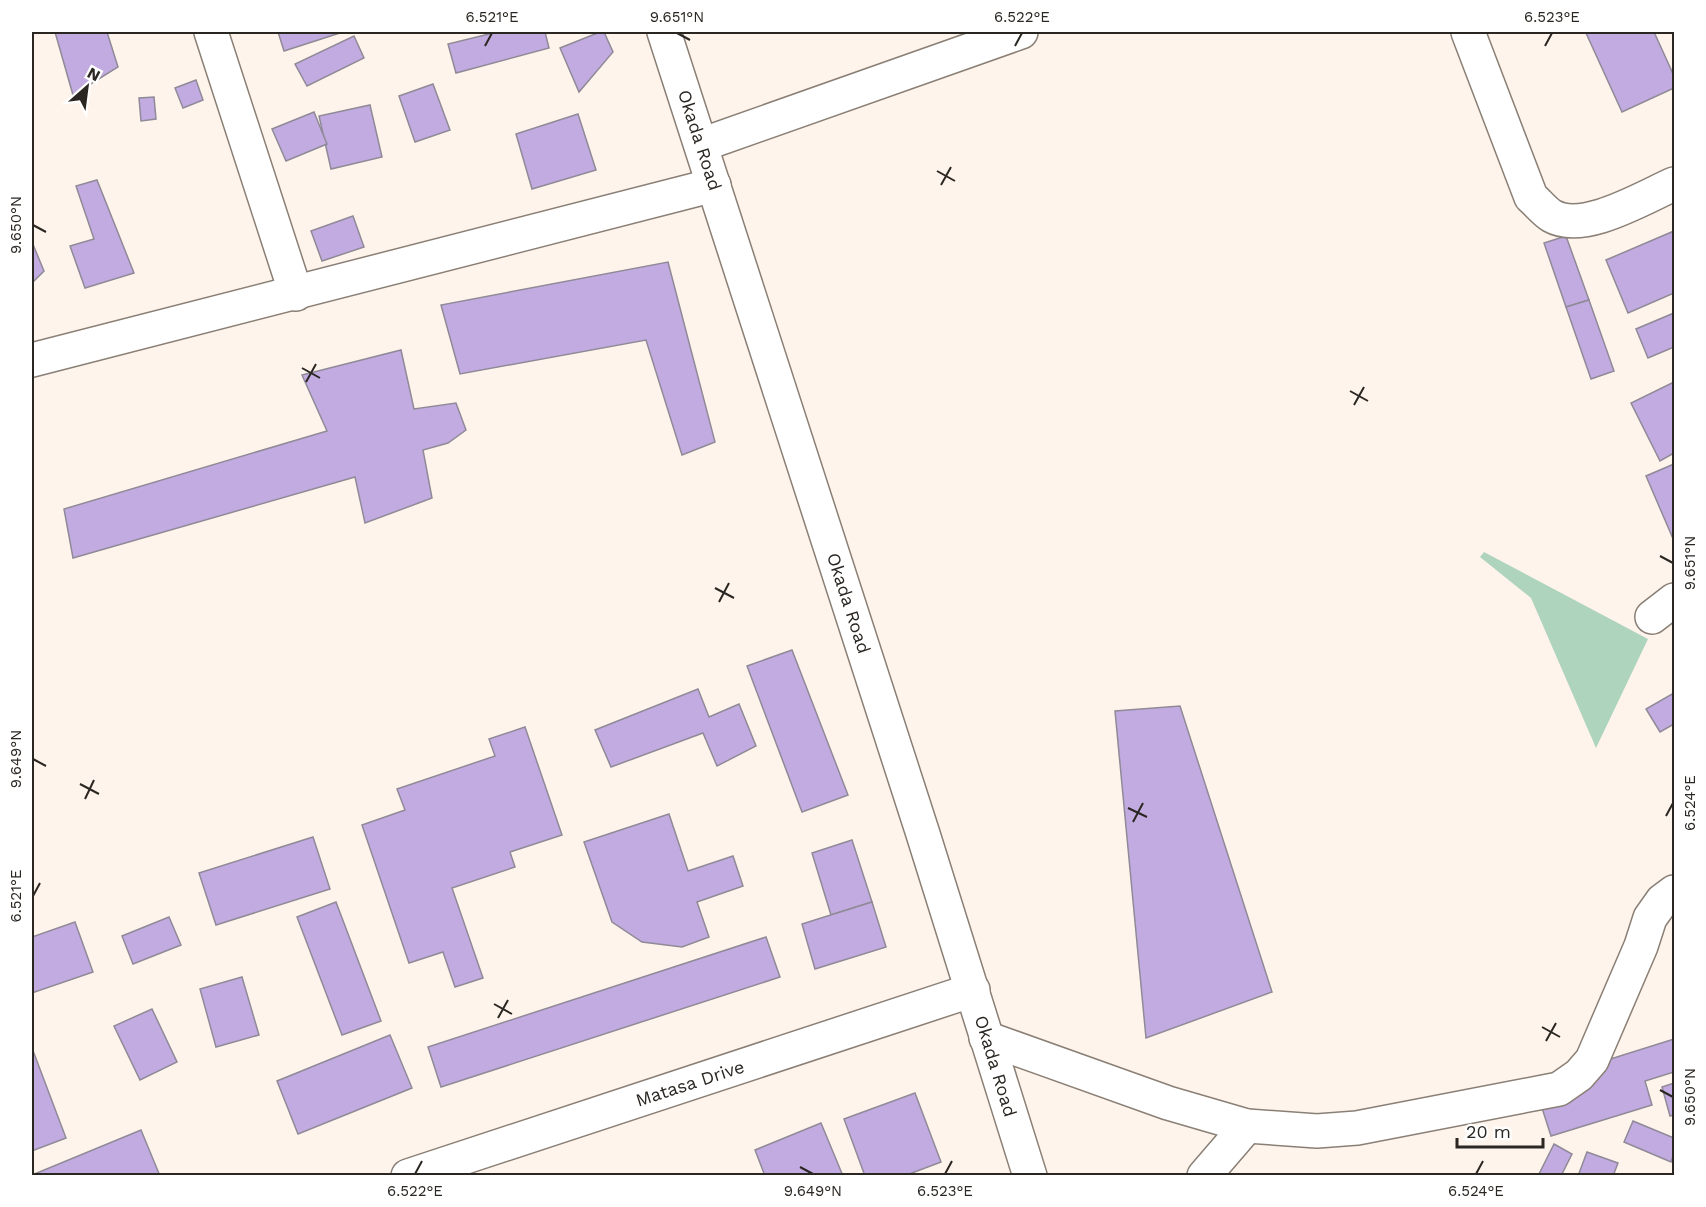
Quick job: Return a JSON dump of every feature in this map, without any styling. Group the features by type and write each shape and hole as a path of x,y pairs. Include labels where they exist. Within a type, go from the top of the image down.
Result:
{"street":[{"path":"211,32 296,294"},
{"name":"Okada Road","path":"664,32 973,990 1030,1176"},
{"path":"701,145 1021,32"},
{"path":"1468,32 1531,197 1552,217 1577,222 1597,218 1674,184"},
{"path":"32,360 296,294 714,184"},
{"path":"986,1038 1168,1103 1247,1126 1317,1131 1357,1128 1559,1089 1579,1075 1592,1060 1641,946 1650,918 1662,901 1674,892"},
{"name":"Matasa Drive","path":"408,1176 973,990"},
{"path":"1204,1176 1247,1126"}],"green space":[{"path":"1484,552 1648,639 1596,748 1531,598 1480,557"}],"building":[{"path":"55,32 107,32 118,67 73,95"},
{"path":"278,32 343,32 284,51"},
{"path":"497,32 545,32 549,48 456,73 448,44"},
{"path":"604,32 613,52 579,92 560,48"},
{"path":"1654,32 1674,76 1674,88 1622,112 1586,33"},
{"path":"354,36 364,58 307,86 295,64"},
{"path":"196,80 203,100 183,108 175,88"},
{"path":"433,84 450,130 415,142 399,96"},
{"path":"154,97 156,119 141,121 139,98"},
{"path":"370,105 382,157 331,169 319,116"},
{"path":"314,112 327,144 286,161 272,129"},
{"path":"578,114 596,170 532,189 516,134"},
{"path":"97,180 134,273 85,288 70,246 94,239 76,186"},
{"path":"353,216 364,247 322,261 311,231"},
{"path":"1674,231 1674,293 1628,313 1606,260"},
{"path":"1566,236 1589,300 1566,307 1544,243"},
{"path":"32,242 44,271 32,283"},
{"path":"668,262 715,442 682,455 646,340 460,374 441,305"},
{"path":"1589,300 1614,371 1591,379 1566,307"},
{"path":"1674,313 1674,347 1648,358 1636,329"},
{"path":"401,350 414,409 456,403 466,430 448,443 423,450 432,498 365,523 355,477 73,558 64,509 327,431 302,375"},
{"path":"1674,382 1674,453 1660,461 1631,403"},
{"path":"1674,464 1674,541 1646,476"},
{"path":"792,650 848,795 802,812 747,666"},
{"path":"698,689 709,717 739,704 756,746 717,766 703,733 611,767 595,730"},
{"path":"1672,694 1674,724 1660,732 1646,709"},
{"path":"1180,706 1272,992 1146,1038 1115,711"},
{"path":"525,727 562,835 510,852 515,867 452,888 483,978 455,987 443,952 409,963 362,825 405,810 397,789 495,756 489,739"},
{"path":"669,814 688,871 733,856 743,886 697,902 709,937 682,947 642,942 612,922 584,842"},
{"path":"313,837 330,889 216,925 199,873"},
{"path":"852,840 872,902 831,915 812,853"},
{"path":"336,902 381,1021 342,1035 297,917"},
{"path":"872,902 886,947 815,969 802,924"},
{"path":"169,917 181,945 133,964 122,936"},
{"path":"75,922 93,972 32,993 32,937"},
{"path":"766,937 780,977 441,1087 428,1047"},
{"path":"242,977 259,1035 216,1047 200,989"},
{"path":"152,1009 177,1062 140,1080 114,1026"},
{"path":"390,1035 412,1088 298,1134 277,1081"},
{"path":"1674,1039 1674,1072 1645,1081 1652,1105 1551,1136 1534,1083"},
{"path":"32,1048 66,1138 32,1151"},
{"path":"1674,1083 1674,1115 1670,1116 1662,1087"},
{"path":"915,1093 941,1162 904,1176 865,1176 844,1119"},
{"path":"1633,1121 1674,1138 1674,1153 1671,1162 1624,1142"},
{"path":"821,1123 843,1176 765,1176 755,1150"},
{"path":"141,1130 160,1176 32,1176 32,1175"},
{"path":"1554,1144 1572,1154 1561,1176 1538,1176"},
{"path":"1587,1152 1618,1163 1613,1176 1578,1176"}]}
